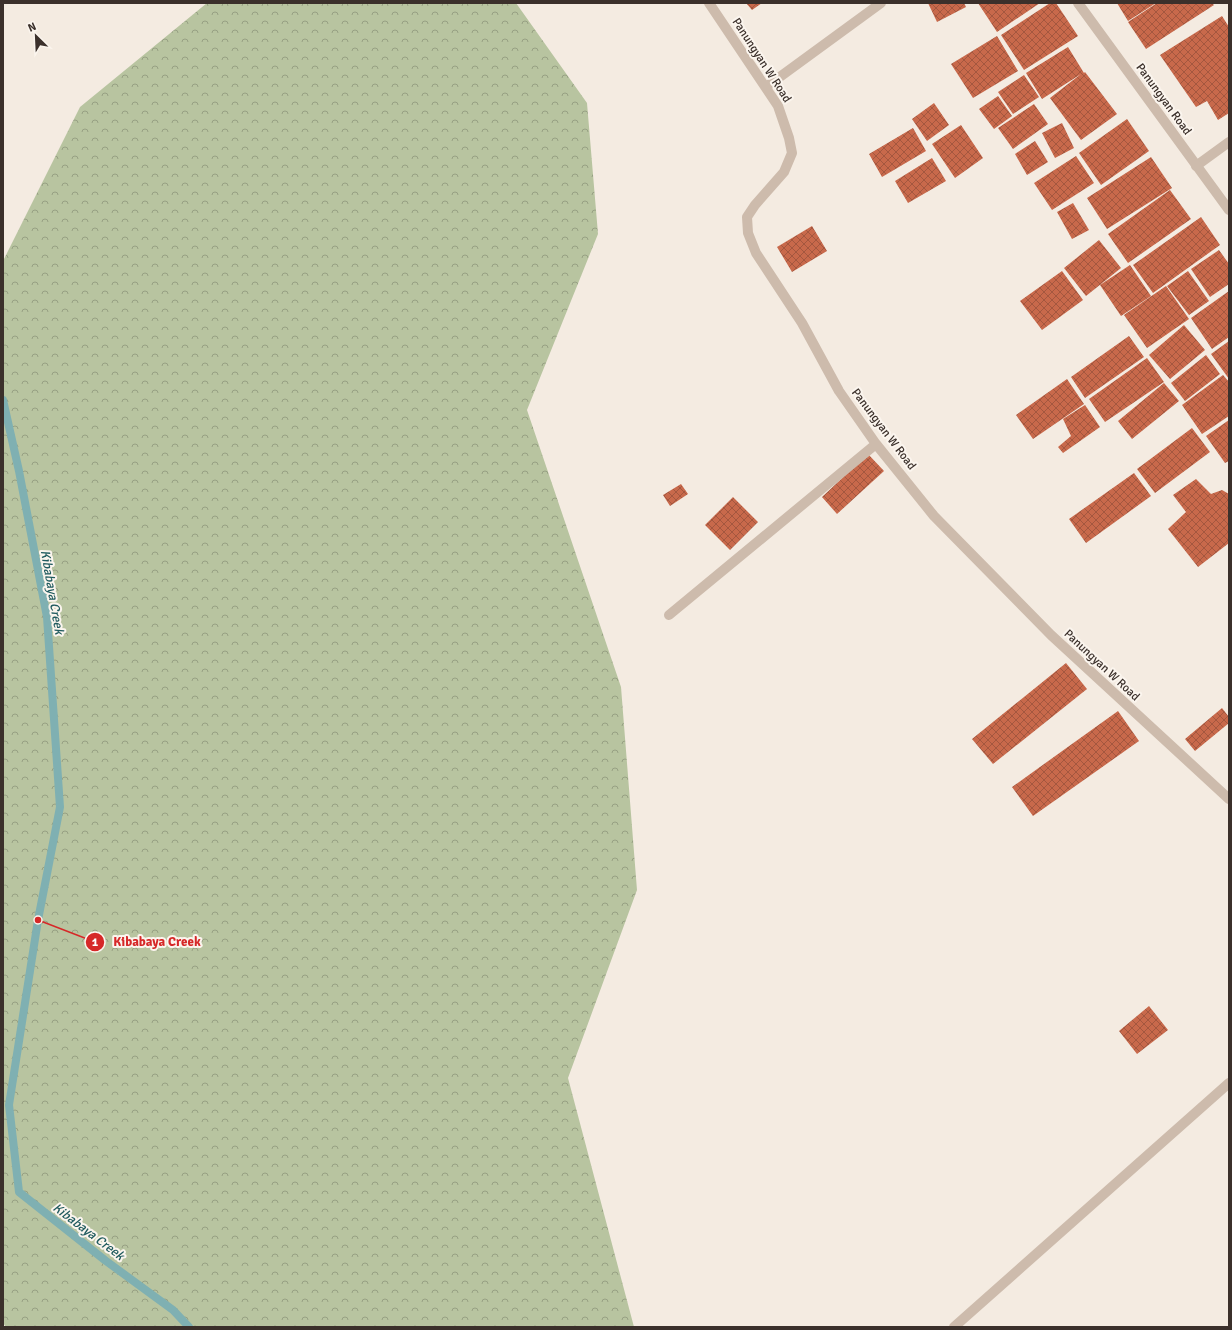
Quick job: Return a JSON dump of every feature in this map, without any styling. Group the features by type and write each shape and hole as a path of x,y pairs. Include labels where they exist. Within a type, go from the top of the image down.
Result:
{"street":[{"name":"Panungyan W Road","path":"709,3 778,106 789,138 792,153 784,172 755,205 747,217 748,233 756,253 802,323 839,391 876,444 934,516 1051,635 1229,799"},
{"path":"766,87 881,3"},
{"name":"Panungyan Road","path":"1078,3 1229,210"},
{"path":"1196,166 1229,142"},
{"path":"669,615 876,444"},
{"path":"954,1327 1229,1083"}],"green space":[{"path":"207,3 516,3 587,103 598,234 527,410 621,687 637,890 568,1078 634,1327 6,1327 3,1323 3,261 80,107"}],"building":[{"path":"746,3 762,3 752,10"},
{"path":"928,3 964,3 966,7 937,22"},
{"path":"978,3 1040,3 997,32"},
{"path":"1050,3 1056,3 1078,36 1024,70 1001,35"},
{"path":"1117,3 1156,3 1128,21"},
{"path":"1157,3 1212,3 1214,5 1146,49 1128,22"},
{"path":"1222,16 1229,27 1229,113 1218,120 1207,101 1196,107 1160,55"},
{"path":"997,36 1018,71 973,98 951,64"},
{"path":"1068,47 1084,73 1085,72 1117,114 1081,140 1050,98 1081,74 1042,99 1026,73"},
{"path":"1024,75 1039,97 1013,114 998,92"},
{"path":"998,96 1012,116 994,129 979,109"},
{"path":"934,103 949,125 927,141 912,119"},
{"path":"1034,104 1048,124 1013,149 998,128"},
{"path":"1127,119 1149,151 1101,185 1079,153"},
{"path":"1062,123 1074,148 1055,158 1042,133"},
{"path":"961,125 983,158 955,178 932,144"},
{"path":"913,128 926,151 882,177 869,154"},
{"path":"1035,141 1048,162 1027,175 1015,154"},
{"path":"1076,156 1094,183 1052,210 1034,183"},
{"path":"1151,157 1172,188 1107,229 1087,198"},
{"path":"932,158 946,181 908,203 895,181"},
{"path":"1170,190 1191,219 1128,263 1108,234"},
{"path":"1073,203 1089,230 1072,239 1057,212"},
{"path":"1201,217 1220,245 1153,293 1133,265"},
{"path":"812,226 827,251 792,272 777,247"},
{"path":"1099,240 1121,268 1086,296 1064,268"},
{"path":"1219,250 1229,264 1229,284 1210,297 1191,269"},
{"path":"1130,265 1151,296 1121,316 1100,285"},
{"path":"1062,271 1083,300 1042,330 1020,301"},
{"path":"1188,271 1209,301 1189,315 1167,286"},
{"path":"1166,286 1189,319 1147,348 1124,315"},
{"path":"1229,291 1229,337 1212,349 1191,318"},
{"path":"1184,325 1205,350 1170,379 1149,355"},
{"path":"1129,336 1144,357 1085,398 1071,377"},
{"path":"1229,341 1229,379 1211,354"},
{"path":"1206,355 1220,374 1185,401 1171,383"},
{"path":"1147,358 1164,382 1105,422 1089,399"},
{"path":"1223,375 1229,382 1229,416 1202,434 1182,405"},
{"path":"1067,379 1084,404 1033,439 1016,415"},
{"path":"1164,383 1179,401 1132,439 1118,421"},
{"path":"1085,405 1100,427 1063,453 1058,447 1071,436 1063,419"},
{"path":"1229,420 1229,461 1225,463 1206,436"},
{"path":"1192,428 1210,452 1155,493 1137,469"},
{"path":"868,454 884,471 837,514 822,497"},
{"path":"1134,473 1151,496 1086,543 1069,519"},
{"path":"1196,479 1211,494 1222,490 1229,494 1229,543 1198,567 1168,529 1186,512 1173,495"},
{"path":"681,484 688,494 670,506 663,495"},
{"path":"733,497 758,522 730,550 705,525"},
{"path":"1066,663 1087,689 993,764 972,739"},
{"path":"1222,708 1229,717 1229,723 1195,751 1185,739"},
{"path":"1118,711 1139,741 1033,816 1012,787"},
{"path":"1149,1006 1168,1030 1137,1054 1119,1031"}],"waterway":[{"name":"Kibabaya Creek","path":"3,400 19,471 47,617 60,807 38,920 9,1105 19,1192 106,1261 173,1310 189,1327"}],"place":[{"name":"Kibabaya Creek","path":"38,920"}]}
